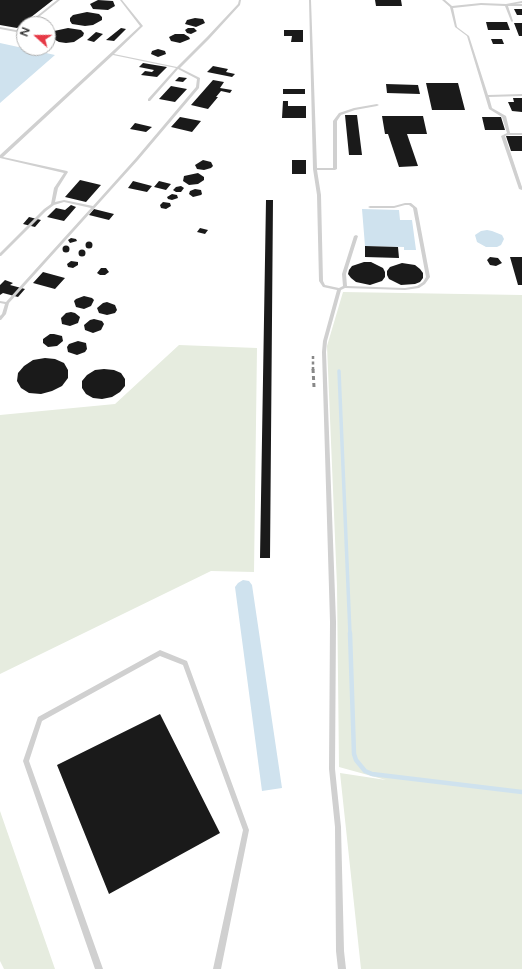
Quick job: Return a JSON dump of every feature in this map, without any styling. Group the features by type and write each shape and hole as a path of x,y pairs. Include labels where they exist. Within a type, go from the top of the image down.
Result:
{"lane":[{"path":"38,16 59,0"},
{"path":"0,157 142,26 121,0"},
{"path":"149,100 239,4 240,0"},
{"path":"310,0 315,169 319,195 321,281 324,286 342,288 405,289 418,287 424,283 428,277 415,208 410,204 405,204 394,208 370,207"},
{"path":"443,0 451,7 456,27 468,36 491,109 504,116 509,134"},
{"path":"506,6 522,2"},
{"path":"451,7 481,4 522,6"},
{"path":"506,6 512,21"},
{"path":"0,28 16,31"},
{"path":"0,319 4,314 7,303 94,207 198,87 199,79 178,68 112,54"},
{"path":"487,96 522,95"},
{"path":"315,169 335,169 335,121 340,114 354,109 377,105"},
{"path":"521,189 503,136 509,134 522,134"},
{"path":"0,157 66,172 56,188 53,204"},
{"path":"0,255 44,210 53,204 64,201 94,207"},
{"path":"342,969 340,951 338,827 332,769 333,622 324,352 325,341 342,288 344,274 356,236"},
{"path":"0,302 7,303"},
{"path":"99,969 26,761 40,719 160,653 185,663 246,830 217,969"}],"shaded area":[{"path":"343,292 522,295 522,969 361,969 340,773 386,780 339,767 337,586 327,346"},
{"path":"179,345 257,348 254,572 211,571 0,674 0,415 115,404"},
{"path":"0,811 55,969 4,969 0,961"}],"water":[{"path":"0,43 16,46 16,56 54,56 0,103"},
{"path":"362,209 399,210 400,220 412,220 416,250 404,250 404,247 365,246"},
{"path":"487,230 502,235 504,239 501,245 497,247 486,247 477,242 475,235 481,231"},
{"path":"243,580 249,581 252,585 282,788 262,791 235,587"}],"building":[{"path":"0,0 53,0 32,16 16,16 16,28 0,25"},
{"path":"98,0 113,1 115,6 108,10 93,9 90,4"},
{"path":"375,0 401,0 402,6 376,6"},
{"path":"514,9 522,9 522,15 517,15"},
{"path":"87,12 99,14 102,17 102,20 93,25 85,26 72,24 70,21 70,18 73,15"},
{"path":"195,18 203,19 205,23 196,27 185,24 187,20"},
{"path":"486,22 507,22 510,30 488,30"},
{"path":"514,23 522,23 522,36 519,36"},
{"path":"68,28 81,30 84,33 83,36 74,42 66,43 56,40 56,31"},
{"path":"121,28 126,29 114,41 106,40"},
{"path":"188,28 194,28 197,31 191,34 187,33 185,30"},
{"path":"284,30 303,30 303,42 291,42 292,36 284,36"},
{"path":"96,32 103,34 94,42 87,40"},
{"path":"175,34 184,34 190,39 180,43 171,41 169,37"},
{"path":"491,39 502,39 504,44 493,44"},
{"path":"158,49 165,51 166,54 158,57 151,54 152,51"},
{"path":"143,63 167,67 157,77 141,75 145,71 152,72 154,70 139,67"},
{"path":"213,66 228,69 226,72 235,74 232,77 207,72"},
{"path":"179,77 187,78 183,82 175,81"},
{"path":"213,80 224,82 220,88 232,90 230,93 221,91 208,109 191,105"},
{"path":"426,83 458,83 465,110 432,110"},
{"path":"386,84 418,85 420,94 387,93"},
{"path":"171,86 187,89 175,102 159,99"},
{"path":"283,89 305,89 305,94 283,94"},
{"path":"513,98 522,98 522,112 512,111 508,102 514,102"},
{"path":"283,101 288,101 288,106 306,106 306,118 282,118"},
{"path":"345,115 357,115 362,155 349,155"},
{"path":"382,116 423,116 427,134 407,134 418,166 399,167 388,134 385,134"},
{"path":"180,117 201,121 192,132 171,127"},
{"path":"482,117 501,117 505,130 485,130"},
{"path":"135,123 152,127 146,132 130,129"},
{"path":"506,136 522,136 522,151 511,151"},
{"path":"203,160 211,162 213,166 204,170 197,169 195,165"},
{"path":"292,160 306,160 306,174 292,174"},
{"path":"198,173 204,177 204,180 198,184 189,185 183,181 184,176"},
{"path":"80,180 101,185 86,202 65,197"},
{"path":"133,181 152,186 147,192 128,188"},
{"path":"159,181 171,184 166,190 154,187"},
{"path":"181,186 184,188 181,192 176,192 173,190 176,187"},
{"path":"195,189 201,190 202,194 193,197 189,194 190,191"},
{"path":"172,194 177,195 178,198 172,200 168,199 167,197"},
{"path":"266,200 273,200 270,558 260,558"},
{"path":"163,202 170,203 171,206 166,209 161,208 160,205"},
{"path":"71,205 76,207 64,221 47,217 56,208 65,210"},
{"path":"94,209 114,214 109,220 89,215"},
{"path":"29,217 41,220 35,227 23,224"},
{"path":"200,228 208,230 205,234 197,232"},
{"path":"71,238 76,239 77,241 70,243 68,240"},
{"path":"89,241 92,242 92,248 89,249 86,248 85,245 86,242"},
{"path":"66,245 69,246 69,252 66,253 63,252 62,249 63,246"},
{"path":"365,246 398,247 399,258 365,257"},
{"path":"82,249 85,250 85,256 82,257 79,256 78,253 79,250"},
{"path":"490,257 498,258 502,263 496,266 490,265 487,260"},
{"path":"510,257 522,257 522,285 518,285"},
{"path":"71,261 78,262 78,265 73,268 68,267 67,264"},
{"path":"364,262 371,262 383,268 385,277 382,281 370,285 356,282 351,278 348,274 352,266"},
{"path":"402,263 415,265 420,269 423,273 423,278 420,282 401,285 389,279 387,271 390,267"},
{"path":"101,268 106,268 109,272 105,275 100,275 97,273"},
{"path":"43,272 65,278 55,289 33,283"},
{"path":"5,280 13,283 10,285 25,289 18,297 3,293 0,295 0,285"},
{"path":"84,296 94,300 91,306 84,309 76,307 74,301"},
{"path":"107,302 115,305 117,310 115,313 107,315 99,313 97,308 103,303"},
{"path":"71,312 80,317 78,323 70,326 62,324 61,318 66,313"},
{"path":"94,319 102,321 104,324 101,330 93,333 85,330 84,325 90,320"},
{"path":"50,334 62,336 63,341 57,346 48,347 43,343 43,339"},
{"path":"78,341 86,343 87,349 85,352 77,355 68,352 67,347 69,344"},
{"path":"45,358 55,359 64,363 68,370 68,378 62,386 52,391 41,394 29,393 21,388 17,381 18,373 24,366 33,360"},
{"path":"95,370 114,370 121,373 125,379 125,386 120,392 112,397 102,399 93,398 86,394 82,388 82,381 87,375"},
{"path":"160,714 220,833 109,894 57,765"}],"waterway":[{"path":"339,371 350,634"},
{"path":"350,633 354,754 356,760 365,771 372,774 522,792"}],"railway":[{"path":"313,356 313,369"},
{"path":"313,369 314,387"}]}
